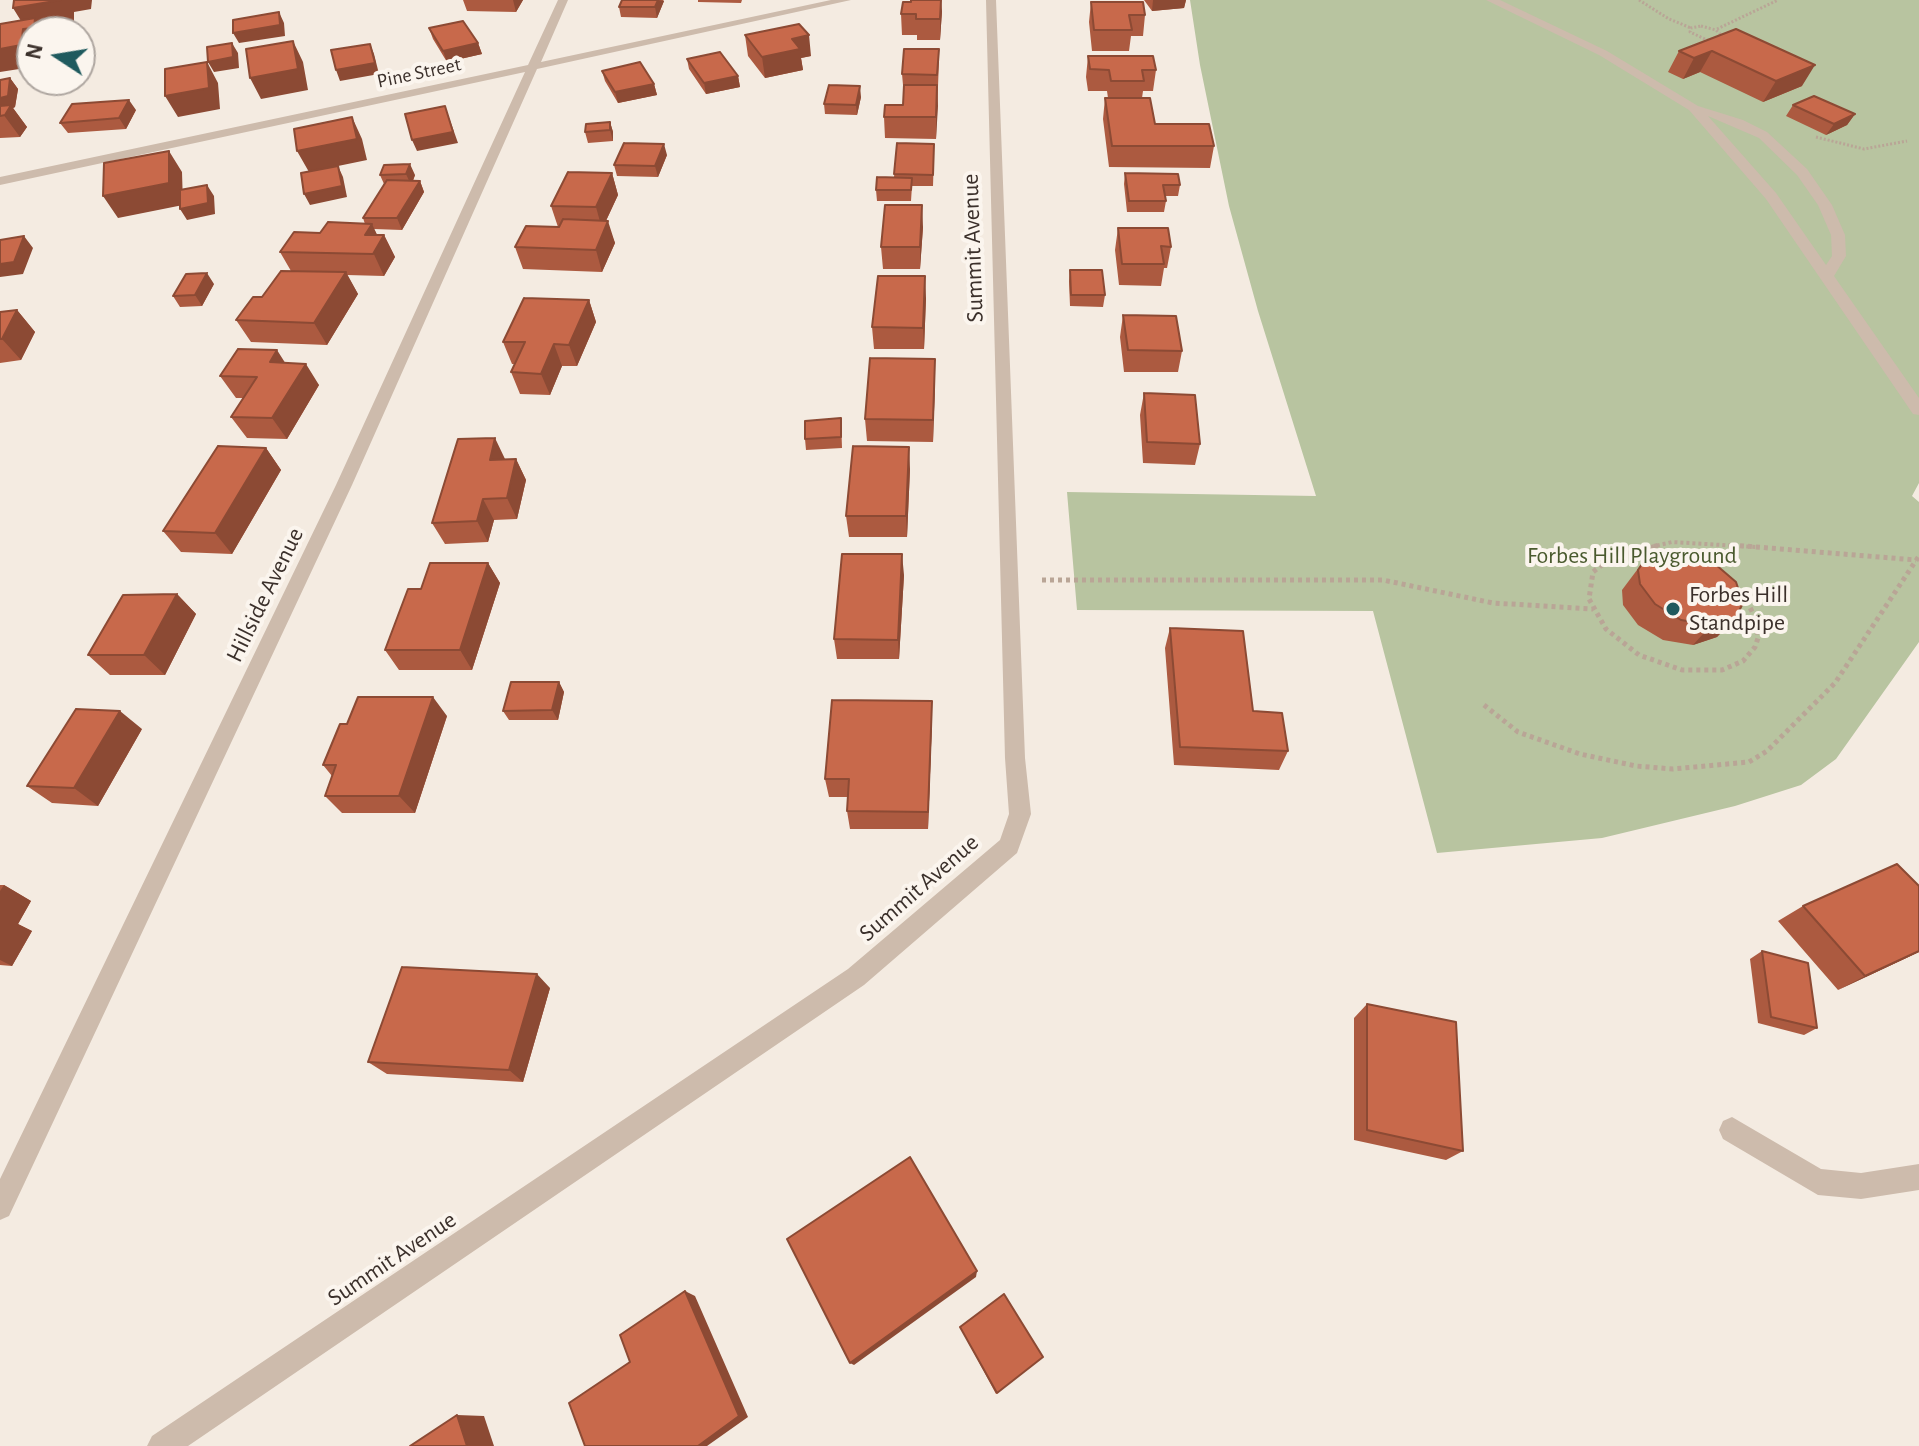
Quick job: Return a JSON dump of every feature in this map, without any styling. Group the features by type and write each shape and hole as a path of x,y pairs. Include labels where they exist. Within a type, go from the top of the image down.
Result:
{"street":[{"name":"Hillside Avenue","path":"0,1207 338,500 563,0"},
{"name":"Pine Street","path":"0,181 846,0"},
{"name":"Summit Avenue","path":"179,1441 856,977 1009,846 1020,814 1015,744 991,0"},
{"path":"1491,0 1603,53 1693,107 1763,135 1802,172 1835,224 1839,256 1827,275"},
{"path":"1693,107 1771,196 1919,410"},
{"path":"1732,1130 1818,1182 1861,1186 1919,1177"}],"path":[{"path":"1639,0 1669,19 1691,28 1701,26 1716,30 1723,37 1712,41 1694,36 1691,28"},
{"path":"1716,30 1778,0"},
{"path":"1763,135 1793,127 1833,143 1864,149 1907,141"},
{"path":"1484,705 1518,732 1580,754 1636,766 1673,769 1749,762 1767,751 1835,683 1918,558 1672,542 1637,550 1606,559 1593,572 1589,589 1593,609 1615,638 1639,655 1667,666 1696,672 1722,670 1750,655 1758,638 1756,619 1736,589 1715,572 1690,559 1637,550"},
{"path":"1045,580 1383,580 1493,603 1593,609"}],"green space":[{"name":"Forbes Hill Playground","path":"1190,0 1919,0 1919,483 1912,496 1919,502 1919,642 1836,759 1801,785 1735,806 1602,838 1437,853 1373,611 1077,610 1067,492 1316,496 1229,206"}],"building":[{"path":"14,0 61,0 13,8"},
{"path":"622,0 658,0 655,7 619,7"},
{"path":"941,0 940,19 916,19 916,14 901,14 903,2"},
{"path":"1091,2 1143,2 1145,15 1129,15 1132,30 1094,30"},
{"path":"279,12 280,25 233,33 233,20"},
{"path":"16,21 16,46 0,49 0,24"},
{"path":"463,21 478,43 443,51 429,28"},
{"path":"799,24 809,35 792,39 800,49 762,57 745,35"},
{"path":"1736,29 1815,65 1776,81 1712,51 1694,58 1679,51"},
{"path":"293,41 298,69 250,78 246,49"},
{"path":"232,43 233,57 208,62 207,47"},
{"path":"370,44 375,63 336,70 331,50"},
{"path":"904,49 939,49 937,75 902,74"},
{"path":"720,52 738,76 704,83 687,59"},
{"path":"1088,56 1153,56 1156,70 1142,70 1144,81 1111,81 1109,70 1090,69"},
{"path":"207,62 209,88 165,96 165,69"},
{"path":"640,62 654,84 615,92 602,71"},
{"path":"10,78 8,96 0,98 0,80"},
{"path":"829,85 860,86 856,105 824,104"},
{"path":"904,85 937,85 936,117 884,117 885,105 903,105"},
{"path":"1814,96 1855,114 1834,124 1793,105"},
{"path":"1105,98 1150,98 1155,124 1209,124 1214,146 1112,146"},
{"path":"129,100 119,118 60,123 72,104"},
{"path":"11,105 5,115 0,116 0,106"},
{"path":"445,106 453,132 412,140 405,114"},
{"path":"352,117 357,139 297,151 294,129"},
{"path":"610,122 610,130 585,132 586,124"},
{"path":"624,143 664,144 655,166 614,165"},
{"path":"897,143 934,144 933,175 894,174"},
{"path":"169,151 169,183 103,196 104,163"},
{"path":"410,164 406,174 380,175 384,165"},
{"path":"338,166 342,186 304,194 301,173"},
{"path":"568,172 612,173 596,207 551,206"},
{"path":"1125,173 1178,174 1180,185 1163,185 1166,201 1129,201"},
{"path":"877,177 912,178 911,190 876,190"},
{"path":"387,180 420,181 397,218 363,218"},
{"path":"207,185 208,203 180,209 180,190"},
{"path":"885,205 922,205 920,247 881,247"},
{"path":"563,219 608,221 596,250 515,247 526,226 559,227"},
{"path":"328,222 372,224 365,235 384,235 373,254 280,252 294,232 320,233"},
{"path":"1118,228 1168,228 1171,247 1161,246 1164,264 1122,264"},
{"path":"24,236 14,262 0,264 0,240"},
{"path":"1070,270 1102,270 1105,295 1071,295"},
{"path":"281,271 346,272 314,323 236,320 253,297 262,297"},
{"path":"207,273 195,295 173,296 186,274"},
{"path":"878,276 925,276 923,328 872,327"},
{"path":"524,298 589,300 569,345 554,344 541,374 511,372 525,342 503,342"},
{"path":"17,310 2,339 0,339 0,312"},
{"path":"1123,315 1176,316 1182,351 1128,350"},
{"path":"238,349 277,350 270,362 306,364 272,418 231,417 257,377 220,376"},
{"path":"870,358 935,359 933,420 865,419"},
{"path":"1144,393 1195,395 1200,444 1147,442"},
{"path":"841,418 841,437 805,439 805,421"},
{"path":"495,438 490,460 516,459 507,498 483,499 477,521 432,523 458,439"},
{"path":"218,446 266,448 215,533 163,531"},
{"path":"853,446 909,447 906,516 846,516"},
{"path":"1667,551 1695,555 1715,564 1736,582 1743,603 1736,617 1711,625 1681,620 1655,604 1640,584 1638,570 1646,558"},
{"path":"842,554 902,554 898,640 834,639"},
{"path":"430,563 488,563 460,650 385,650 408,589 421,589"},
{"path":"177,594 144,655 88,655 123,595"},
{"path":"1170,628 1243,631 1253,711 1282,713 1288,751 1180,747"},
{"path":"511,682 559,682 552,710 503,711"},
{"path":"358,697 433,697 399,796 325,796 336,765 323,765 340,724 347,724"},
{"path":"832,700 932,701 928,812 847,811 849,779 825,779"},
{"path":"76,709 120,711 74,788 27,786"},
{"path":"1897,864 1919,886 1919,951 1865,976 1803,906"},
{"path":"1762,951 1808,963 1817,1028 1771,1017"},
{"path":"402,967 537,974 509,1070 368,1062"},
{"path":"1367,1004 1456,1022 1463,1151 1367,1130"},
{"path":"910,1157 977,1271 850,1363 787,1239"},
{"path":"685,1291 739,1416 698,1446 585,1446 569,1403 630,1362 620,1335"},
{"path":"1004,1294 1043,1357 997,1393 960,1327"},
{"path":"457,1415 467,1446 410,1446"}],"place":[{"name":"Forbes Hill Standpipe","path":"1673,609"}]}
